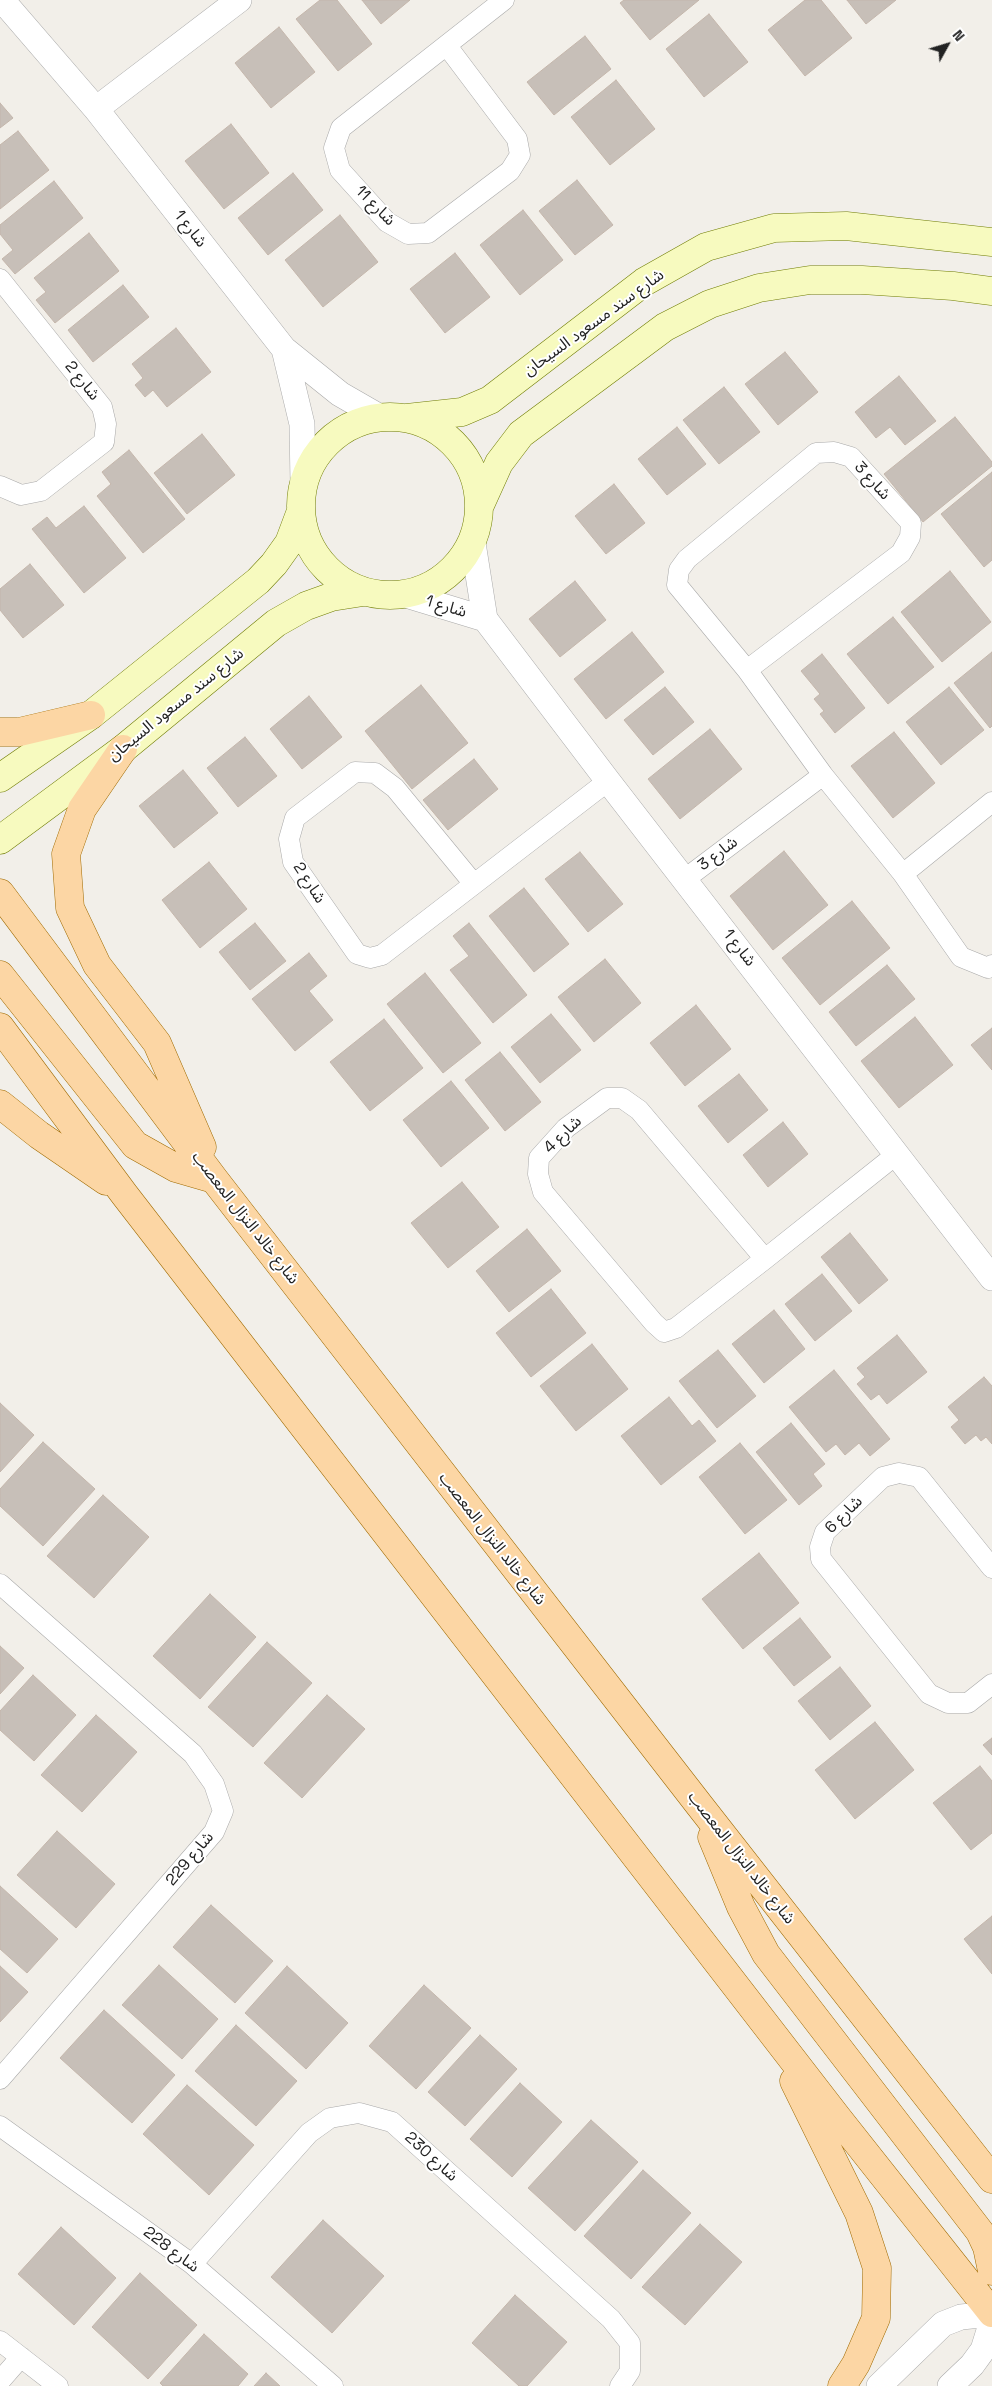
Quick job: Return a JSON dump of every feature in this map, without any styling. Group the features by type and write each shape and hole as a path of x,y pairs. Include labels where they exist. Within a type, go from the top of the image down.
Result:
{"main road":[{"name":"شارع سند مسعود السيحان","path":"407,418 462,412 490,400 644,282 706,247 774,228 846,226 992,242"},
{"path":"480,506 499,463 521,434 665,327 710,304 759,288 810,280 862,280 992,292"},
{"path":"380,417 407,418 436,429 459,448 475,475 480,506 478,525 473,543 457,567 442,579 434,585 406,595 384,596 363,592 339,580 319,561 306,538 301,511 303,484 314,459 331,438 354,424 380,417"},
{"path":"0,778 91,715 258,581 289,543 301,511"},
{"name":"شارع سند مسعود السيحان","path":"0,840 122,749 276,623 306,606 331,597 363,592"},
{"path":"0,732 19,732 91,715"},
{"path":"122,749 82,809 66,854 70,908 97,965 156,1043 190,1117 214,1179"},
{"name":"شارع خالد النزال المعصب","path":"0,893 214,1179 992,2179"},
{"path":"0,975 135,1145 176,1168 214,1179"},
{"path":"0,1027 124,1194 766,2026 992,2313"},
{"path":"0,1104 39,1135 124,1194"},
{"path":"700,1806 741,1907 766,1954 980,2232 987,2247 992,2271"},
{"path":"766,2026 859,2213 877,2268 876,2318 856,2364 842,2386"},
{"path":"992,2292 992,2304"}],"street":[{"name":"شارع 1","path":"2,0 96,109 284,349 340,394 380,417"},
{"path":"96,109 239,0"},
{"name":"شارع 11","path":"447,46 517,139 520,154 510,170 428,233 408,234 387,222 340,170 334,148 341,128 504,0"},
{"name":"شارع 2","path":"0,279 102,407 106,424 104,442 41,490 21,494 0,486"},
{"name":"شارع 1","path":"284,349 302,424 303,484"},
{"name":"شارع 3","path":"746,670 902,553 910,537 911,523 851,457 834,452 816,453 687,559 679,570 677,586 746,670 823,775 903,874 961,957 988,968 992,966"},
{"name":"شارع 1","path":"473,543 485,618 608,781 992,1278"},
{"name":"شارع 1","path":"406,595 485,618"},
{"name":"شارع 2","path":"474,884 395,788 375,773 355,772 295,818 288,839 293,862 357,954 370,958 382,955 608,781"},
{"name":"شارع 3","path":"685,879 823,775"},
{"path":"903,874 992,802"},
{"name":"شارع 4","path":"766,1259 639,1110 622,1098 607,1098 566,1128 539,1158 538,1174 543,1192 654,1323 664,1332 676,1328 766,1259 897,1154"},
{"name":"شارع 6","path":"992,1568 919,1476 899,1473 883,1477 825,1532 820,1547 821,1560 929,1694 948,1703 968,1703 992,1684"},
{"name":"شارع 229","path":"0,1584 193,1754 214,1784 223,1811 214,1832 0,2079"},
{"name":"شارع 230","path":"192,2264 309,2133 330,2118 359,2113 392,2122 611,2319 630,2344 630,2371 620,2386"},
{"name":"شارع 228","path":"0,2126 192,2264 333,2386"},
{"path":"879,2386 943,2324 961,2317 992,2313"},
{"path":"950,2386 972,2365 983,2350 992,2321"},
{"path":"0,2341 58,2386"},
{"path":"0,2381 21,2357"}],"building":[{"path":"320,0 337,0 372,44 338,71 296,19"},
{"path":"362,0 410,0 381,24"},
{"path":"624,0 699,0 650,40 620,3"},
{"path":"805,0 821,0 852,38 805,76 768,30"},
{"path":"847,0 896,0 866,24"},
{"path":"709,14 748,62 704,97 666,49"},
{"path":"279,27 315,72 271,108 235,63"},
{"path":"585,36 611,69 554,115 527,82"},
{"path":"616,80 655,129 610,165 571,117"},
{"path":"0,103 13,118 0,128"},
{"path":"231,124 269,173 224,209 185,161"},
{"path":"18,131 49,170 0,209 0,145"},
{"path":"293,173 323,210 268,255 238,218"},
{"path":"577,180 613,225 575,255 539,211"},
{"path":"54,181 83,218 15,274 2,259 13,250 0,234 0,225"},
{"path":"523,210 563,260 520,295 480,245"},
{"path":"340,215 378,262 323,307 285,260"},
{"path":"89,233 119,271 55,323 36,300 46,292 34,278"},
{"path":"455,253 490,297 445,333 410,289"},
{"path":"123,285 149,317 93,362 68,330"},
{"path":"176,328 211,372 167,407 153,390 145,397 135,385 143,378 132,364"},
{"path":"785,352 818,392 778,425 745,384"},
{"path":"899,376 936,421 905,445 890,427 876,438 855,412"},
{"path":"724,387 760,432 719,464 683,420"},
{"path":"955,417 992,462 992,466 923,522 884,474"},
{"path":"677,427 706,464 667,495 638,459"},
{"path":"202,434 235,475 187,514 154,473"},
{"path":"129,450 185,519 143,553 97,496 111,484 102,472"},
{"path":"992,472 992,560 984,567 941,514"},
{"path":"614,484 645,523 606,554 575,516"},
{"path":"84,506 126,558 84,593 32,529 47,517 56,528"},
{"path":"30,564 64,605 23,638 0,610 0,589"},
{"path":"950,571 991,622 942,662 901,612"},
{"path":"575,581 606,620 560,657 529,619"},
{"path":"893,617 934,667 888,704 847,654"},
{"path":"632,632 664,672 606,719 574,679"},
{"path":"992,652 992,726 990,728 954,683"},
{"path":"822,654 865,708 835,733 820,714 824,711 814,699 820,694 801,671"},
{"path":"421,685 468,743 412,789 365,731"},
{"path":"665,687 694,722 653,755 624,720"},
{"path":"949,687 984,730 941,765 906,722"},
{"path":"309,696 342,737 302,769 270,729"},
{"path":"710,729 742,769 680,819 648,779"},
{"path":"894,732 935,783 893,818 851,766"},
{"path":"245,737 277,776 238,807 207,768"},
{"path":"474,759 498,789 448,830 423,800"},
{"path":"183,770 218,813 174,848 139,806"},
{"path":"784,851 828,905 773,950 730,896"},
{"path":"580,852 623,904 588,932 545,879"},
{"path":"209,862 247,909 200,948 162,900"},
{"path":"524,888 569,944 534,972 489,916"},
{"path":"852,901 890,948 820,1005 782,958"},
{"path":"255,923 286,961 250,990 219,952"},
{"path":"469,923 527,995 493,1023 450,970 469,956 453,936"},
{"path":"309,953 327,976 309,991 333,1020 295,1051 252,999"},
{"path":"605,959 641,1003 594,1042 558,997"},
{"path":"887,965 915,999 856,1046 829,1012"},
{"path":"425,973 481,1043 443,1073 387,1004"},
{"path":"696,1005 731,1049 685,1086 650,1043"},
{"path":"551,1014 581,1050 540,1083 511,1047"},
{"path":"915,1017 953,1065 899,1108 861,1061"},
{"path":"384,1019 423,1068 370,1111 330,1062"},
{"path":"992,1028 992,1070 971,1045"},
{"path":"500,1052 541,1102 505,1131 465,1080"},
{"path":"739,1074 768,1110 728,1143 698,1106"},
{"path":"451,1081 489,1128 441,1167 403,1120"},
{"path":"783,1122 808,1154 768,1187 743,1155"},
{"path":"462,1182 499,1227 448,1268 411,1223"},
{"path":"527,1229 561,1271 509,1312 476,1271"},
{"path":"850,1233 888,1280 859,1304 821,1257"},
{"path":"822,1274 852,1311 815,1341 785,1304"},
{"path":"551,1289 586,1333 531,1377 496,1333"},
{"path":"774,1310 805,1349 764,1383 732,1344"},
{"path":"897,1335 927,1372 887,1404 879,1394 871,1400 857,1384 865,1377 857,1368"},
{"path":"592,1344 628,1389 576,1431 540,1386"},
{"path":"718,1350 756,1396 717,1428 679,1381"},
{"path":"834,1370 890,1439 870,1456 859,1443 845,1455 836,1444 826,1452 789,1407"},
{"path":"984,1377 992,1386 992,1444 986,1437 981,1441 976,1435 965,1444 951,1427 959,1420 948,1407"},
{"path":"669,1397 692,1426 699,1420 716,1441 661,1485 621,1436"},
{"path":"0,1403 34,1435 0,1472"},
{"path":"791,1423 825,1464 813,1474 822,1486 799,1505 756,1452"},
{"path":"43,1442 95,1489 43,1546 0,1506 0,1489"},
{"path":"740,1443 787,1500 745,1534 699,1477"},
{"path":"103,1495 149,1537 94,1598 47,1556"},
{"path":"759,1553 799,1603 743,1649 702,1599"},
{"path":"210,1594 256,1637 200,1699 153,1656"},
{"path":"800,1618 831,1657 794,1686 763,1648"},
{"path":"267,1642 312,1683 253,1747 208,1707"},
{"path":"0,1646 24,1668 0,1694"},
{"path":"840,1667 871,1706 830,1740 798,1701"},
{"path":"33,1675 76,1715 34,1761 0,1730 0,1711"},
{"path":"327,1695 365,1729 302,1798 264,1763"},
{"path":"96,1715 137,1752 82,1812 41,1775"},
{"path":"875,1722 914,1770 855,1819 815,1770"},
{"path":"992,1738 992,1755 983,1745"},
{"path":"980,1766 992,1781 992,1833 971,1850 933,1803"},
{"path":"57,1831 115,1884 76,1928 17,1875"},
{"path":"0,1886 58,1939 27,1973 0,1949"},
{"path":"211,1905 273,1961 235,2003 173,1947"},
{"path":"992,1916 992,1974 964,1939"},
{"path":"159,1965 218,2019 182,2059 122,2005"},
{"path":"0,1966 28,1992 0,2022"},
{"path":"287,1966 348,2023 306,2069 245,2013"},
{"path":"424,1985 471,2028 416,2089 369,2046"},
{"path":"104,2010 175,2075 132,2123 60,2058"},
{"path":"236,2025 297,2081 256,2126 195,2071"},
{"path":"480,2035 517,2069 465,2126 428,2092"},
{"path":"520,2083 562,2122 512,2177 470,2139"},
{"path":"187,2085 254,2145 209,2195 143,2134"},
{"path":"591,2120 638,2162 575,2231 528,2188"},
{"path":"643,2170 691,2213 631,2279 584,2236"},
{"path":"323,2220 384,2276 332,2333 271,2277"},
{"path":"700,2224 742,2262 685,2325 642,2287"},
{"path":"61,2227 116,2278 74,2325 18,2274"},
{"path":"140,2273 197,2325 148,2379 92,2327"},
{"path":"515,2295 567,2342 527,2386 519,2386 472,2343"},
{"path":"204,2334 248,2374 238,2386 163,2386 160,2383"},
{"path":"266,2373 280,2386 254,2386"}]}
